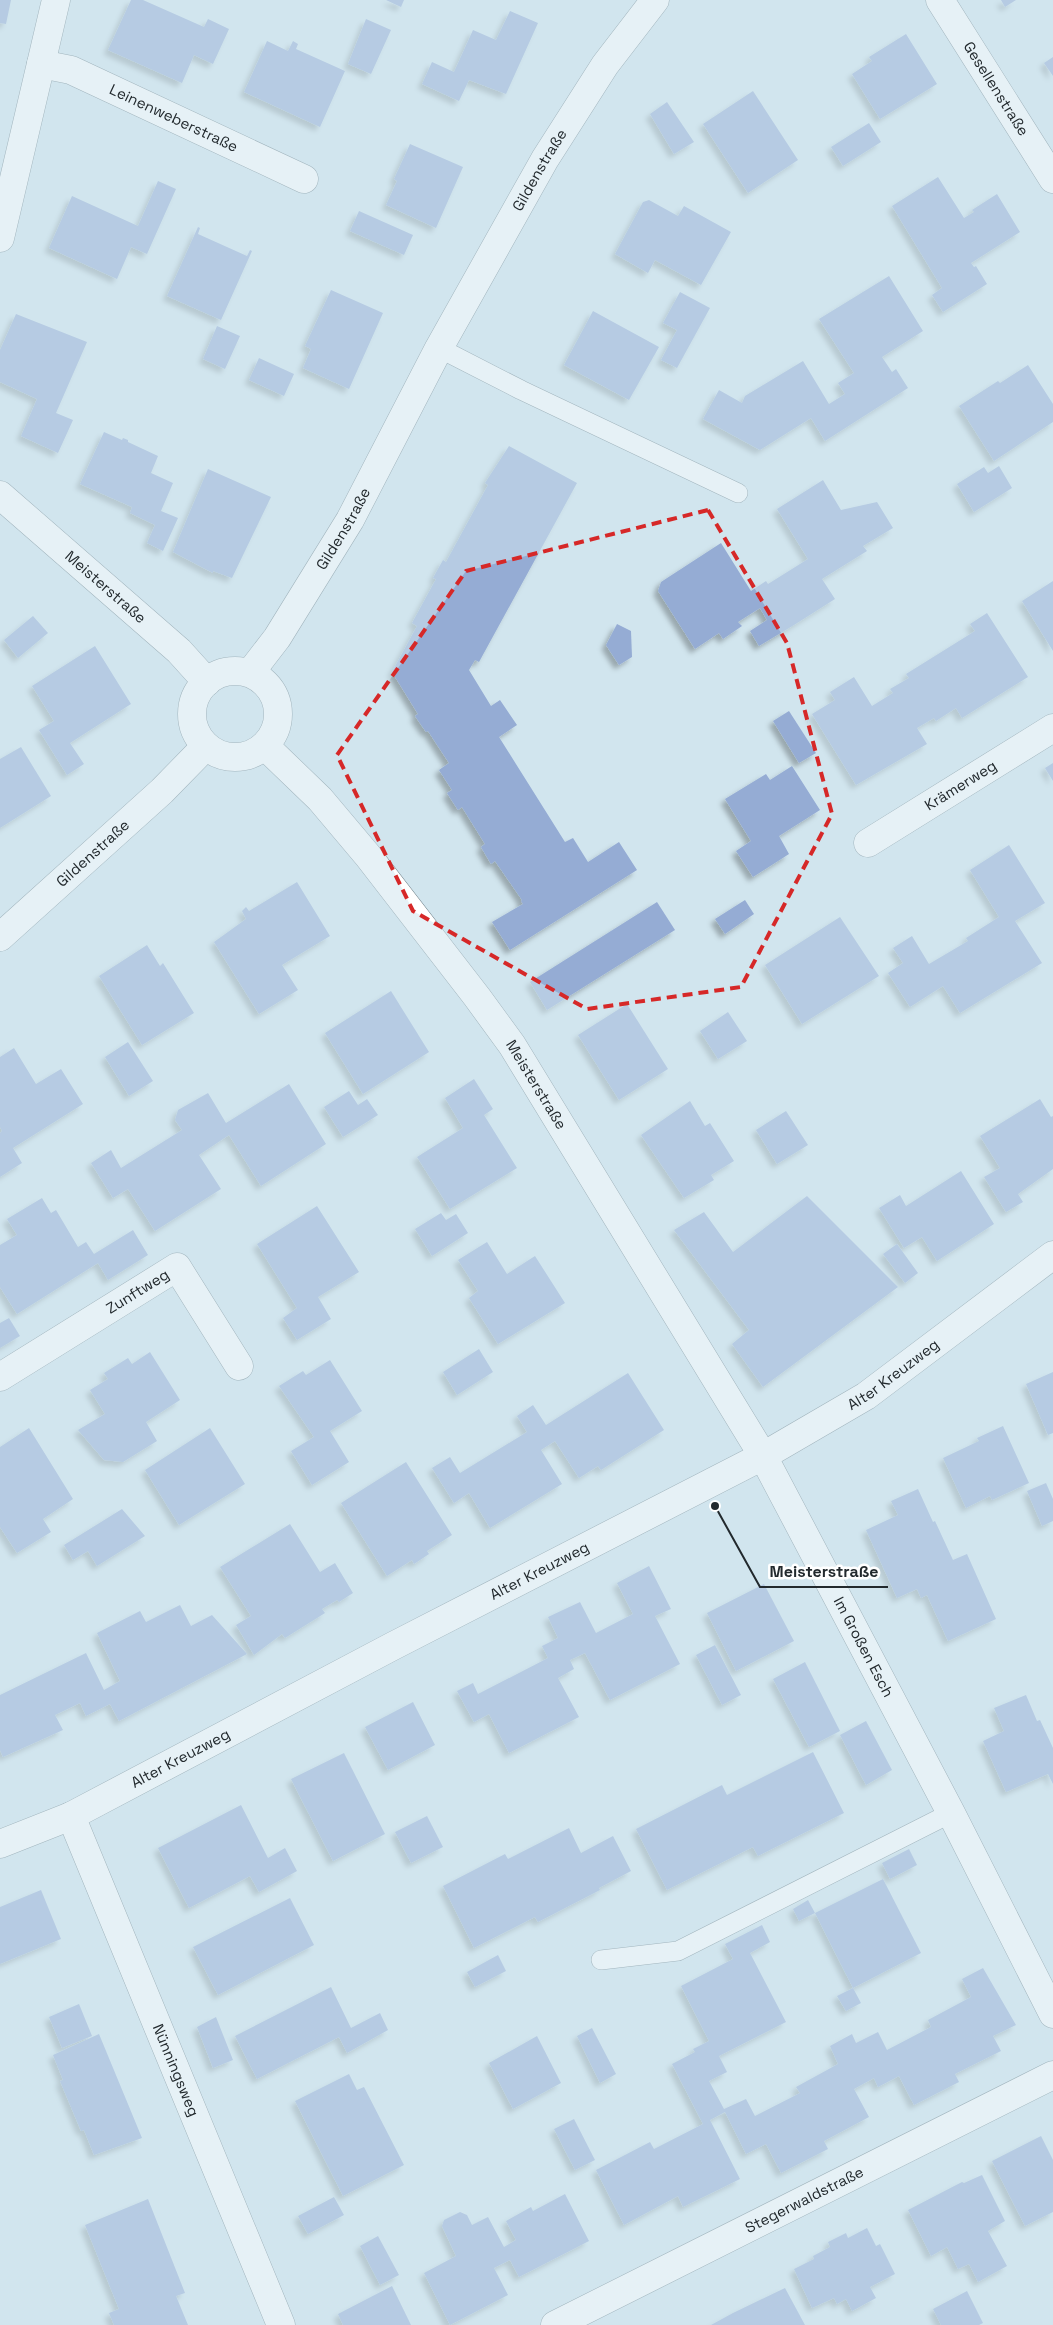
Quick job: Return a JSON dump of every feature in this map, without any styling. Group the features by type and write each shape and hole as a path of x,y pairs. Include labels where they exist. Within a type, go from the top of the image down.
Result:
{"street":[{"path":"0,238 56,0"},
{"name":"Gildenstraße","path":"250,673 277,638 350,520 439,348 545,160 606,65 655,0"},
{"name":"Gesellenstraße","path":"940,0 1053,178"},
{"name":"Leinenweberstraße","path":"41,64 71,70 304,180"},
{"name":"Meisterstraße","path":"0,495 180,652 206,682"},
{"path":"227,671 250,673 261,679 270,688 276,699 278,712 273,736 265,746 254,754 229,758 216,754 205,747 196,735 191,721 192,707 197,693 206,682 216,675 227,671"},
{"name":"Krämerweg","path":"868,843 1053,728"},
{"name":"Meisterstraße","path":"265,746 320,799 368,856 471,989 512,1046 763,1456"},
{"name":"Gildenstraße","path":"0,937 155,797 205,747"},
{"name":"Alter Kreuzweg","path":"0,1844 71,1816 402,1641 763,1456 866,1396 1053,1255"},
{"name":"Zunftweg","path":"0,1377 177,1267 239,1366"},
{"name":"Im Großen Esch","path":"763,1456 951,1813 1053,2014"},
{"name":"Nünningsweg","path":"71,1816 281,2325"},
{"name":"Stegerwaldstraße","path":"555,2325 1053,2075"}],"lane":[{"path":"439,348 521,390 738,493"},
{"path":"601,1960 678,1952 951,1813"}],"highlighted area":[{"path":"708,510 787,643 832,814 741,987 587,1009 413,911 337,755 466,571"}],"building":[{"path":"0,0 11,0 6,24 0,23"},
{"path":"131,0 143,0 204,27 208,19 229,29 213,64 194,55 182,83 108,50"},
{"path":"386,0 404,0 401,7"},
{"path":"1001,0 1016,0 1005,7"},
{"path":"510,11 538,23 506,94 469,80 459,101 422,84 432,62 454,72 473,30 496,40"},
{"path":"366,19 391,30 371,74 348,64"},
{"path":"906,34 937,84 880,119 852,74 872,61 869,57"},
{"path":"267,41 288,51 293,41 298,44 296,49 345,71 320,127 244,92"},
{"path":"1053,57 1053,76 1044,63"},
{"path":"753,91 798,160 748,193 703,124"},
{"path":"667,102 694,142 674,154 650,114"},
{"path":"869,123 881,142 843,166 831,147"},
{"path":"410,144 463,167 436,228 386,205 397,181 394,179"},
{"path":"938,177 964,218 974,212 972,210 997,194 1020,232 971,263 974,267 976,266 987,284 943,312 932,295 942,288 892,206"},
{"path":"158,181 176,189 147,254 131,247 117,279 49,248 72,196 138,226"},
{"path":"649,200 678,216 684,206 731,232 701,285 655,260 648,273 615,254 643,202"},
{"path":"359,211 413,235 404,255 350,231"},
{"path":"198,227 200,228 198,234 247,256 250,250 252,251 221,320 167,296"},
{"path":"889,276 923,331 882,357 892,372 896,369 908,388 825,441 811,418 760,450 703,419 719,390 742,403 745,396 803,361 829,404 845,394 838,383 854,373 819,319"},
{"path":"331,290 383,313 349,389 303,368 311,349 305,346"},
{"path":"680,292 710,308 677,368 661,360 677,330 663,323"},
{"path":"593,311 659,347 629,400 564,365"},
{"path":"16,314 87,342 56,413 73,420 58,453 21,436 37,399 0,382 0,350"},
{"path":"217,326 240,336 225,369 203,359"},
{"path":"259,358 294,374 284,396 249,380"},
{"path":"1028,365 1053,404 1053,422 994,461 959,406 998,381 1000,383"},
{"path":"104,432 122,440 123,438 128,440 128,442 158,456 151,473 173,483 161,511 178,518 163,551 147,543 155,525 130,513 132,507 80,484"},
{"path":"509,446 577,483 479,662 475,660 469,670 491,706 500,700 517,725 499,737 565,842 573,838 588,862 619,842 637,870 510,950 492,922 523,904 522,900 495,861 491,864 481,847 485,844 462,807 458,810 447,793 452,790 439,770 449,763 428,731 426,732 415,716 418,714 392,672 417,626 412,623 436,579 433,578 443,560 446,562 488,485 485,483"},
{"path":"999,466 1012,488 974,512 957,484 984,467 988,473"},
{"path":"208,469 271,497 232,578 213,571 213,573 173,552"},
{"path":"823,480 841,510 877,502 893,528 863,546 867,551 822,579 835,599 794,625 759,646 750,631 767,620 760,608 738,622 742,626 723,639 719,633 695,649 658,591 661,582 721,543 751,591 766,581 768,584 808,559 777,509"},
{"path":"1053,581 1053,651 1022,601"},
{"path":"987,613 1028,677 962,718 956,708 936,721 934,718 917,728 927,744 856,785 812,714 835,700 830,692 854,677 872,706 893,693 890,689 909,678 906,674 975,631 970,624"},
{"path":"33,616 48,633 18,658 4,640"},
{"path":"617,624 631,631 632,657 619,665 606,645"},
{"path":"95,646 131,704 70,743 84,764 67,775 39,730 54,721 32,686"},
{"path":"789,711 816,753 799,763 773,721"},
{"path":"21,747 51,796 0,828 0,759"},
{"path":"1053,763 1053,781 1045,768"},
{"path":"792,766 820,810 779,836 789,854 753,877 736,851 751,841 725,799 766,774 770,780"},
{"path":"1009,845 1045,903 1015,921 1042,963 960,1013 943,986 910,1007 888,973 903,963 893,948 912,936 929,964 968,941 966,938 999,917 970,870"},
{"path":"297,882 330,936 282,965 298,990 259,1014 214,942 246,919 242,911 246,907 249,911"},
{"path":"745,900 754,914 725,934 715,919"},
{"path":"657,902 675,930 547,1010 530,982"},
{"path":"840,917 879,976 802,1024 765,965"},
{"path":"147,945 160,966 163,963 194,1013 142,1045 99,976"},
{"path":"391,991 429,1052 363,1094 325,1033"},
{"path":"627,1004 668,1069 619,1100 578,1035"},
{"path":"728,1012 747,1041 718,1059 700,1031"},
{"path":"128,1042 153,1081 129,1096 105,1057"},
{"path":"14,1048 36,1084 61,1069 83,1104 13,1148 22,1163 0,1177 0,1133 2,1131 0,1127 0,1057"},
{"path":"474,1079 493,1109 484,1115 517,1168 450,1209 417,1157 463,1128 445,1098"},
{"path":"289,1084 326,1144 261,1186 229,1135 199,1155 221,1189 155,1231 128,1189 113,1198 91,1163 111,1150 121,1168 182,1130 175,1120 178,1110 208,1093 226,1123"},
{"path":"349,1091 358,1105 367,1099 378,1115 343,1137 324,1107"},
{"path":"1040,1099 1051,1117 1053,1116 1053,1169 1018,1194 1023,1202 1006,1212 984,1177 1000,1168 980,1136"},
{"path":"690,1101 705,1126 710,1123 734,1161 711,1175 714,1180 684,1198 641,1135"},
{"path":"786,1111 808,1145 777,1164 756,1130"},
{"path":"961,1171 994,1224 937,1261 922,1237 904,1248 879,1208 900,1195 906,1206"},
{"path":"807,1196 898,1287 763,1387 732,1344 749,1330 674,1230 704,1212 733,1252"},
{"path":"42,1198 51,1213 56,1210 78,1247 86,1242 94,1254 133,1230 148,1255 108,1280 98,1263 17,1314 0,1287 0,1245 17,1235 7,1219"},
{"path":"317,1206 359,1272 318,1297 331,1319 297,1340 283,1318 297,1308 257,1244"},
{"path":"441,1213 446,1220 456,1214 468,1233 432,1256 415,1229"},
{"path":"487,1242 507,1274 535,1256 565,1303 498,1344 469,1298 478,1291 458,1260"},
{"path":"897,1244 918,1273 905,1283 883,1254"},
{"path":"9,1318 20,1336 0,1348 0,1323"},
{"path":"479,1349 493,1372 457,1395 443,1372"},
{"path":"150,1352 180,1400 146,1422 157,1441 123,1462 104,1460 78,1430 105,1414 90,1390 108,1379 104,1373 128,1358 132,1364"},
{"path":"330,1360 362,1411 330,1431 349,1462 312,1485 291,1451 314,1437 279,1386 303,1371 306,1375"},
{"path":"1053,1372 1053,1433 1048,1435 1026,1384"},
{"path":"628,1373 664,1430 601,1470 598,1466 579,1478 555,1441 541,1450 562,1484 490,1528 469,1493 454,1503 432,1468 450,1457 460,1473 527,1432 517,1416 533,1405 546,1425"},
{"path":"1003,1426 1029,1483 992,1500 990,1496 966,1508 943,1458 979,1441 977,1438"},
{"path":"29,1428 73,1499 43,1519 51,1532 17,1553 0,1527 0,1447"},
{"path":"210,1428 245,1484 179,1525 145,1470"},
{"path":"406,1462 452,1535 427,1551 429,1554 414,1564 412,1560 387,1576 341,1503"},
{"path":"1046,1483 1053,1499 1053,1521 1042,1526 1027,1491"},
{"path":"918,1489 953,1560 967,1554 996,1619 948,1641 927,1595 921,1598 917,1589 897,1598 866,1530 898,1515 891,1501"},
{"path":"122,1509 145,1536 97,1566 88,1551 73,1560 64,1545"},
{"path":"290,1524 320,1572 335,1563 353,1593 339,1602 337,1600 322,1609 325,1613 285,1638 282,1634 254,1655 236,1625 251,1616 220,1567"},
{"path":"649,1566 671,1609 655,1616 680,1664 610,1700 585,1653 570,1660 574,1669 558,1678 579,1717 509,1753 489,1714 474,1722 457,1691 473,1683 478,1694 548,1658 542,1646 558,1638 548,1617 580,1602 596,1633 633,1614 617,1583"},
{"path":"764,1584 794,1641 736,1671 707,1613"},
{"path":"180,1605 191,1626 212,1615 247,1654 119,1721 110,1704 86,1716 80,1703 55,1715 63,1730 3,1757 0,1750 0,1695 86,1653 104,1690 120,1681 97,1633 140,1611 146,1622"},
{"path":"715,1645 741,1695 722,1705 696,1655"},
{"path":"805,1662 840,1731 809,1747 773,1679"},
{"path":"1026,1695 1037,1721 1040,1720 1053,1748 1053,1784 1048,1774 1006,1792 983,1741 1004,1731 994,1708"},
{"path":"413,1702 435,1745 388,1770 365,1727"},
{"path":"866,1721 892,1770 866,1785 840,1735"},
{"path":"813,1752 844,1813 758,1856 753,1847 667,1890 636,1829 722,1785 727,1795"},
{"path":"344,1753 385,1834 333,1861 291,1779"},
{"path":"241,1805 268,1858 285,1848 297,1871 259,1892 250,1876 189,1908 158,1848"},
{"path":"427,1816 443,1847 411,1863 395,1832"},
{"path":"569,1828 581,1853 613,1836 631,1871 599,1888 600,1890 538,1922 535,1917 474,1948 443,1886 505,1854 508,1859"},
{"path":"909,1849 917,1865 890,1879 882,1863"},
{"path":"883,1879 921,1953 853,1988 815,1913"},
{"path":"41,1890 61,1939 0,1964 0,1907"},
{"path":"290,1898 314,1945 218,1995 193,1947"},
{"path":"808,1900 815,1913 799,1921 793,1909"},
{"path":"762,1925 770,1942 750,1953 786,2022 719,2056 727,2072 709,2081 724,2109 746,2099 755,2116 800,2093 796,2087 838,2064 830,2046 852,2034 856,2043 878,2032 887,2050 931,2027 928,2020 971,1997 962,1979 983,1968 1016,2025 993,2036 1001,2051 955,2074 959,2082 914,2105 899,2076 878,2087 874,2078 854,2089 869,2117 824,2141 828,2149 781,2173 766,2144 746,2154 725,2112 710,2120 740,2179 683,2207 678,2196 624,2225 596,2170 650,2142 654,2149 703,2124 672,2064 695,2052 693,2049 709,2041 681,1986 733,1959 725,1944"},
{"path":"498,1955 506,1971 475,1987 467,1972"},
{"path":"331,1987 351,2028 380,2013 388,2030 347,2053 339,2037 257,2079 235,2036"},
{"path":"853,1988 861,2003 846,2011 837,1996"},
{"path":"79,2004 92,2036 62,2048 49,2017"},
{"path":"216,2017 233,2060 213,2068 197,2027"},
{"path":"592,2028 616,2074 600,2083 577,2036"},
{"path":"99,2034 142,2138 94,2155 84,2130 81,2131 60,2081 63,2080 53,2055"},
{"path":"537,2036 561,2083 513,2109 489,2063"},
{"path":"349,2074 357,2090 364,2087 404,2165 343,2196 295,2101"},
{"path":"574,2119 595,2160 575,2170 554,2129"},
{"path":"1041,2136 1053,2160 1053,2212 1025,2226 992,2161"},
{"path":"982,2175 1005,2221 988,2231 1007,2266 978,2282 969,2264 958,2269 947,2247 931,2256 908,2210 962,2182 964,2183"},
{"path":"565,2194 589,2241 519,2277 510,2260 494,2268 508,2295 450,2325 424,2273 456,2256 442,2226 444,2220 460,2212 467,2215 472,2225 488,2217 504,2247 516,2240 506,2221 531,2207 533,2211"},
{"path":"334,2197 344,2215 308,2234 298,2216"},
{"path":"148,2199 185,2293 176,2296 188,2325 114,2325 109,2313 119,2309 85,2225"},
{"path":"867,2228 876,2246 880,2244 895,2274 870,2287 876,2298 852,2311 846,2299 837,2304 834,2298 812,2308 794,2269 814,2259 813,2256 830,2247 828,2242 846,2233 848,2238"},
{"path":"378,2236 399,2275 380,2285 360,2246"},
{"path":"392,2286 411,2325 343,2325 338,2314"},
{"path":"785,2288 805,2325 711,2325 733,2313"},
{"path":"967,2291 983,2323 979,2325 941,2325 933,2309"}],"place":[{"name":"Meisterstraße","path":"715,1506"}]}
